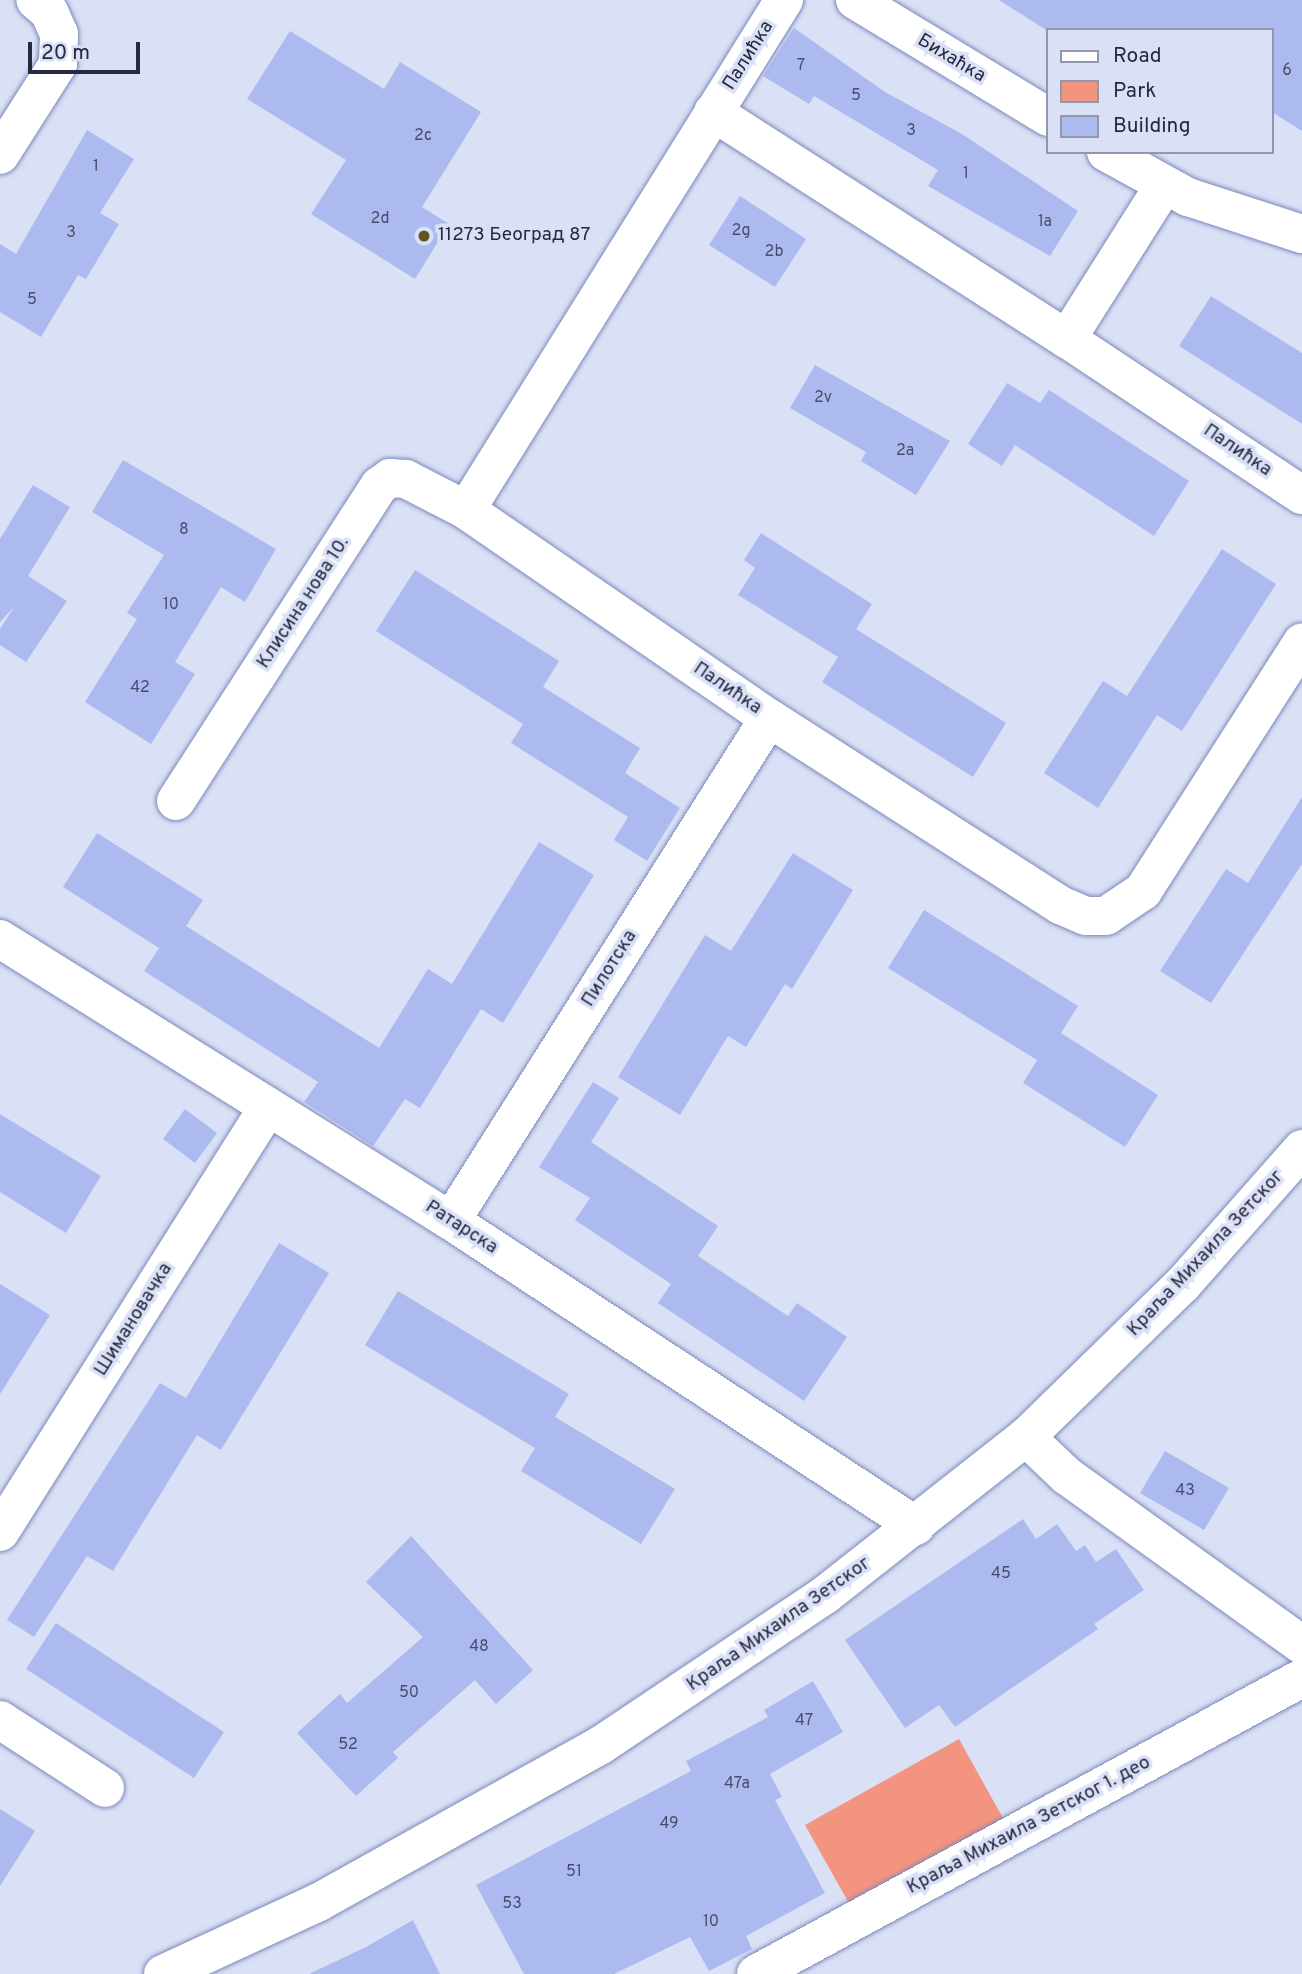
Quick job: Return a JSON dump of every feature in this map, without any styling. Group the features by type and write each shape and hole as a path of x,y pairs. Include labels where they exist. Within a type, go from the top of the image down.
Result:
{"street":[{"path":"0,155 58,64 59,34 49,12 35,0"},
{"name":"Палићка","path":"784,0 466,510 769,718 1060,905 1086,916 1106,916 1143,891 1302,642"},
{"name":"Бихаћка","path":"855,0 1046,116"},
{"name":"Палићка","path":"713,112 1067,338 1302,495"},
{"path":"1109,154 1163,187 1302,234"},
{"path":"1067,338 1163,187"},
{"name":"Клисина нова 10.","path":"176,801 379,486 390,478 406,479 466,510"},
{"name":"Пилотска","path":"451,1221 769,718"},
{"name":"Ратарска","path":"0,939 451,1221 916,1526"},
{"name":"Шимановачка","path":"0,1532 268,1107"},
{"name":"Краља Михаила Зетског","path":"163,1974 319,1902 600,1745 746,1651 916,1526 1026,1437 1183,1284 1302,1149"},
{"path":"1026,1437 1066,1476 1302,1645"},
{"name":"Краља Михаила Зетског 1. део","path":"755,1974 1302,1678"},
{"path":"0,1720 106,1788"}],"green space":[{"path":"959,1739 1004,1820 850,1905 805,1825"}],"building":[{"path":"999,0 1302,0 1302,131 1274,113 1274,28 1046,30"},
{"path":"794,28 885,92 962,134 1078,211 1050,256 928,186 938,170 814,96 809,104 763,76"},
{"path":"290,31 384,89 400,62 481,112 422,207 449,224 415,279 311,214 346,160 247,99"},
{"path":"87,130 134,159 100,213 119,224 86,279 78,275 41,337 0,312 0,244 16,254"},
{"path":"740,196 806,239 775,287 709,245"},
{"path":"1211,296 1302,353 1302,424 1179,346"},
{"path":"815,365 950,441 916,495 861,461 866,452 790,408"},
{"path":"1007,383 1040,403 1049,390 1189,481 1154,536 1015,445 1002,466 968,444"},
{"path":"123,460 276,549 245,602 221,587 175,662 195,674 151,744 85,702 137,619 127,613 164,555 92,512"},
{"path":"33,485 70,507 28,576 67,601 26,662 0,645 0,629 14,607 0,622 0,539"},
{"path":"761,533 872,604 856,629 1006,723 973,777 822,682 838,657 738,595 755,568 744,560"},
{"path":"1222,549 1276,584 1182,731 1157,715 1098,808 1044,773 1103,681 1127,696"},
{"path":"415,570 559,661 543,687 640,748 625,773 680,808 647,861 614,840 628,817 511,743 523,724 376,631"},
{"path":"1302,797 1302,864 1211,1003 1160,971 1226,869 1248,883"},
{"path":"97,833 203,900 186,926 379,1048 428,969 452,984 539,842 594,875 503,1023 481,1009 420,1108 405,1099 373,1146 304,1102 318,1082 144,971 159,948 63,887"},
{"path":"793,853 853,890 792,989 785,984 746,1047 728,1036 680,1115 618,1077 705,935 731,951"},
{"path":"924,910 1078,1006 1061,1033 1158,1095 1125,1147 1023,1083 1037,1060 888,968"},
{"path":"593,1082 619,1098 591,1142 718,1226 698,1256 788,1316 797,1303 847,1337 804,1401 658,1303 671,1284 575,1220 590,1198 539,1167"},
{"path":"185,1109 217,1133 195,1163 163,1139"},
{"path":"0,1114 101,1176 66,1233 0,1192"},
{"path":"279,1243 329,1273 221,1450 197,1435 113,1571 87,1556 34,1637 7,1620 160,1383 186,1398"},
{"path":"0,1284 50,1315 0,1394"},
{"path":"398,1291 569,1394 555,1417 675,1489 641,1544 521,1471 535,1448 365,1345"},
{"path":"1165,1451 1229,1488 1204,1530 1140,1493"},
{"path":"1023,1519 1036,1539 1057,1524 1076,1551 1085,1545 1096,1562 1116,1549 1144,1590 1094,1624 1098,1629 955,1727 939,1705 905,1728 845,1640"},
{"path":"411,1536 533,1670 496,1704 475,1680 393,1752 398,1758 356,1796 297,1733 340,1694 347,1703 423,1637 366,1582"},
{"path":"56,1623 224,1732 194,1778 26,1669"},
{"path":"813,1681 843,1732 770,1774 782,1797 775,1800 825,1893 746,1936 752,1949 709,1971 690,1937 614,1974 524,1974 476,1885 691,1771 686,1761 768,1717 764,1710"},
{"path":"0,1809 35,1831 0,1886"},
{"path":"413,1920 440,1974 309,1974 366,1947"}],"place":[{"name":"11273 Београд 87","path":"424,236"}]}
